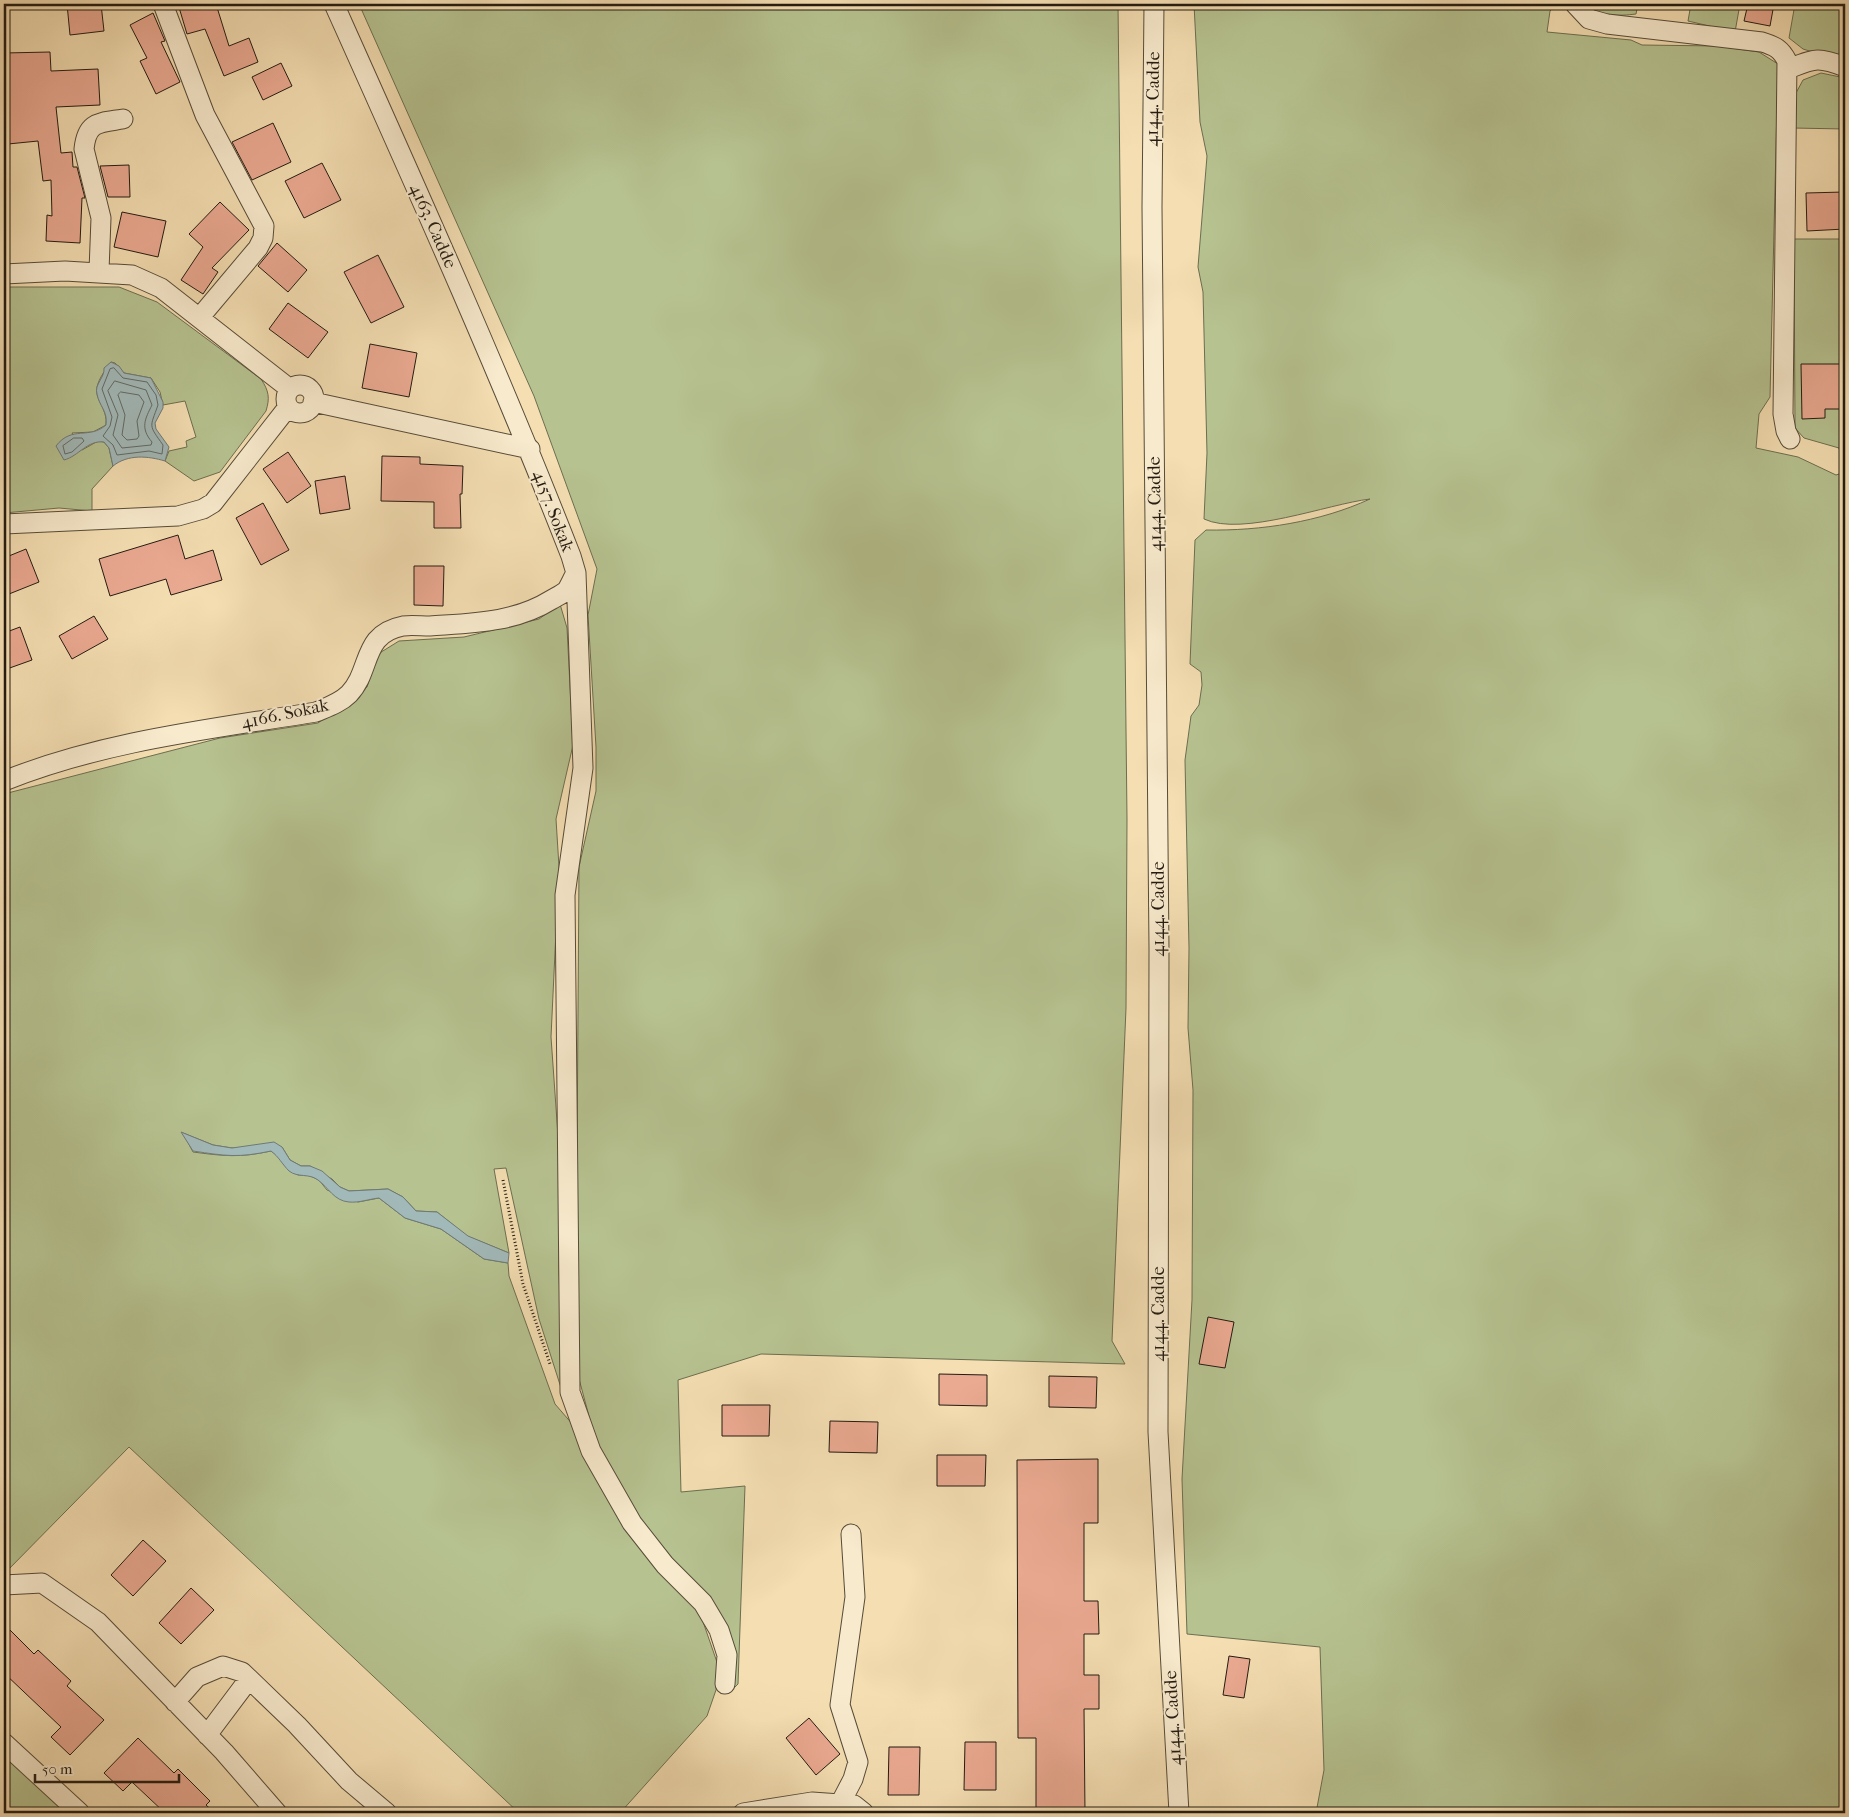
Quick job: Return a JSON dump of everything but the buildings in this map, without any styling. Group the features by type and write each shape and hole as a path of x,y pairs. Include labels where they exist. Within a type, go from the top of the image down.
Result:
{"street":[{"path":"163,4 205,115 264,226 263,238 258,248 200,317"},
{"name":"4163. Cadde","path":"334,4 458,280 530,449"},
{"name":"4144. Cadde","path":"1154,4 1152,207 1158,939 1158,1432 1179,1813"},
{"path":"1575,4 1589,19 1607,24 1762,42 1774,46 1783,52 1788,61 1783,414 1786,431 1790,439"},
{"path":"1788,69 1809,60 1820,59 1845,67"},
{"path":"99,271 101,218 84,149 85,139 88,130 97,124 123,119"},
{"path":"4,274 99,271 132,275 161,288 200,317 289,398 295,412 304,412 313,402 530,449"},
{"path":"4,524 178,516 203,510 213,503 289,398"},
{"name":"4157. Sokak","path":"530,449 576,573 583,768 566,894 570,1392 591,1451 632,1522 665,1565 703,1603 719,1630 727,1655 725,1684"},
{"name":"4166. Sokak","path":"4,780 52,764 147,740 316,712 335,705 349,694 358,682 369,650 376,639 389,632 403,626 490,622 513,617 542,606 566,591 576,573"},
{"path":"840,1804 853,1779 858,1762 840,1705 855,1597 851,1534"},
{"path":"4,1585 42,1583 98,1622 207,1735 277,1813"},
{"path":"175,1702 197,1677 223,1666 242,1672 297,1725 349,1781 388,1813"},
{"path":"207,1735 249,1679"},
{"path":"4,1743 80,1813"},
{"path":"743,1813 812,1802 854,1805 864,1813"}],"path":[{"path":"503,1180 523,1284 550,1367"}],"green space":[{"path":"359,4 1118,4 1127,819 1126,1008 1112,1341 1125,1364 761,1354 678,1380 681,1492 745,1486 738,1684 729,1693 734,1657 666,1557 632,1512 598,1450 578,1375 576,1305 579,867 596,791 596,747 588,615 597,569 534,396"},
{"path":"1194,4 1556,4 1550,11 1547,32 1631,40 1642,45 1717,46 1759,52 1778,64 1770,397 1759,414 1756,448 1798,457 1836,475 1845,472 1845,1813 1316,1813 1324,1770 1320,1647 1187,1634 1182,1479 1192,1300 1193,1090 1188,1028 1189,948 1185,760 1191,716 1199,705 1202,685 1201,672 1190,664 1195,540 1206,530 1248,529 1290,524 1331,514 1370,499 1262,522 1220,524 1204,519 1207,453 1203,292 1198,267 1207,156 1200,122"},
{"path":"1585,4 1638,4 1636,14 1616,15 1596,11"},
{"path":"1691,4 1740,4 1735,32 1688,21"},
{"path":"1795,4 1845,4 1845,62 1803,49 1789,38"},
{"path":"1821,73 1845,78 1845,129 1793,128 1796,93 1803,80"},
{"path":"1794,239 1845,239 1845,472 1839,448 1804,438 1795,428"},
{"path":"4,287 119,287 157,302 261,379 268,395 266,411 220,472 194,481 165,461 169,451 187,447 186,441 196,437 185,401 163,405 160,392 151,378 124,373 115,363 111,362 99,380 97,387 97,396 105,414 106,425 93,432 72,433 82,450 98,441 104,442 109,448 113,466 92,489 92,511 59,508 4,513"},
{"path":"560,604 567,628 573,745 556,819 559,867 551,1037 559,1150 559,1271 563,1394 539,1319 506,1168 494,1169 509,1253 467,1236 437,1212 416,1211 403,1197 388,1189 349,1191 340,1187 332,1179 310,1166 301,1166 290,1160 282,1147 232,1148 213,1145 183,1133 193,1152 232,1156 271,1151 279,1157 284,1165 298,1175 308,1175 319,1180 327,1190 358,1202 379,1198 405,1218 441,1229 484,1259 508,1263 509,1276 555,1404 574,1426 612,1507 679,1593 700,1613 719,1668 717,1687 707,1716 620,1813 519,1813 129,1447 4,1574 4,794 220,738 318,723 367,687 378,654 399,641 464,637 539,619"},
{"path":"4,1751 71,1813 4,1813"}],"water":[{"path":"111,362 119,366 124,373 151,378 163,402 163,408 155,423 156,429 169,447 165,461 138,457 125,459 113,466 109,448 104,442 93,443 64,460 56,446 68,436 93,432 106,425 105,412 96,390 104,368"},
{"path":"181,1132 213,1145 232,1148 274,1142 282,1147 290,1160 301,1166 310,1166 322,1171 340,1187 349,1191 388,1189 403,1197 416,1211 437,1212 468,1236 509,1253 508,1263 484,1259 441,1229 405,1218 379,1198 353,1202 339,1199 315,1178 289,1171 271,1151 232,1156 193,1151"}]}
